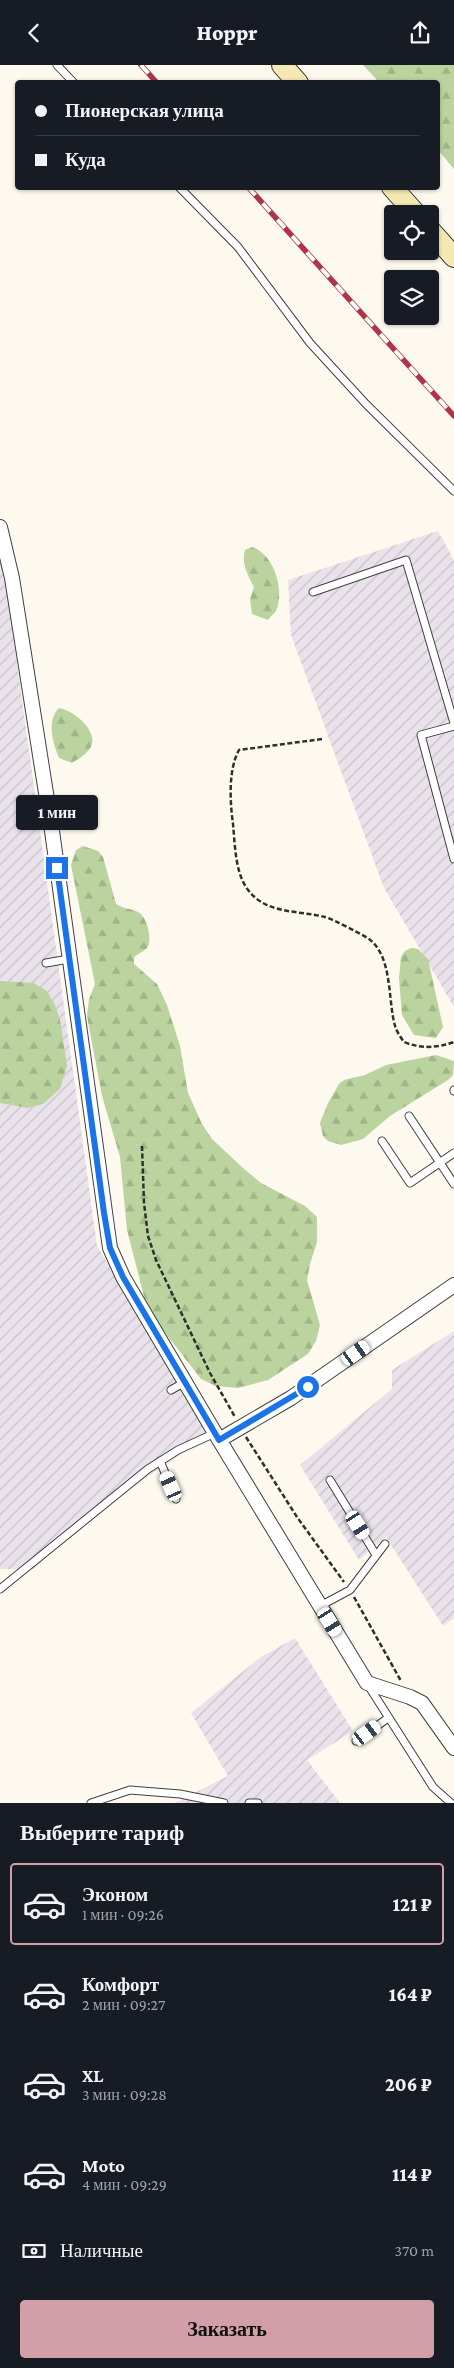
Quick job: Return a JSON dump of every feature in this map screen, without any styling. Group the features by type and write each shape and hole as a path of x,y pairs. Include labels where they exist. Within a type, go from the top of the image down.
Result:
{"main road":[{"path":"282,65 295,80"},
{"path":"395,190 408,205"},
{"path":"439,240 454,257"}],"street":[{"path":"0,527 12,578 110,1248 123,1277 367,1683 410,1697 422,1703 452,1742"},
{"path":"217,1436 240,1428 291,1399 454,1285"}],"lane":[{"path":"57,65 71,80"},
{"path":"182,190 238,247 310,343 366,404 454,491"},
{"path":"313,592 406,560 454,724 421,735 454,859"},
{"path":"46,963 69,959"},
{"path":"409,1116 454,1184"},
{"path":"382,1141 410,1183 454,1153"},
{"path":"171,1390 185,1381"},
{"path":"0,1589 160,1461 178,1450 217,1436"},
{"path":"160,1461 176,1499"},
{"path":"330,1480 376,1555"},
{"path":"320,1607 350,1590 385,1544"},
{"path":"367,1683 433,1787 451,1803"},
{"path":"356,1741 388,1718"},
{"path":"92,1803 130,1790 180,1794 224,1803"},
{"path":"249,1803 258,1803"}],"path":[{"path":"322,739 239,750 232,761 231,815 237,862 246,887 259,901 280,910 326,917 370,940 379,953 388,975 396,1029 404,1042 425,1048 444,1046 454,1042"},
{"path":"142,1146 148,1236 156,1260 210,1373 240,1428 297,1517 350,1590 410,1697"}],"shaded area":[{"path":"438,531 454,560 454,1007 384,888 291,635 288,580"},
{"path":"0,540 97,1246 212,1433 101,1508 33,1569 0,1569"},
{"path":"454,1331 454,1618 443,1626 386,1537 359,1560 300,1465 392,1389 392,1370"},
{"path":"295,1638 353,1731 307,1760 340,1803 175,1803 228,1776 191,1713 261,1657"}],"green space":[{"path":"363,65 454,65 454,169 440,152 440,80 377,80"},
{"path":"252,547 260,551 272,565 278,583 279,593 276,611 268,620 252,614 250,599 254,587 246,569 244,555 245,550"},
{"path":"59,708 70,712 82,721 87,726 92,738 89,750 72,763 59,758 53,739 53,719"},
{"path":"83,846 98,851 103,857 116,904 138,912 144,918 149,934 149,944 146,949 134,957 134,964 157,984 167,1005 180,1046 188,1093 202,1124 212,1139 261,1183 305,1206 317,1217 317,1242 307,1280 320,1325 316,1341 308,1354 268,1380 238,1388 216,1386 201,1379 156,1321 145,1300 127,1230 120,1157 102,1096 87,1016 89,999 95,984 71,865 76,850"},
{"path":"411,948 418,949 428,959 443,1027 436,1038 414,1035 402,1015 399,978 401,957 405,951"},
{"path":"0,981 34,983 47,991 55,1005 60,1020 67,1066 60,1089 43,1104 28,1108 0,1103"},
{"path":"436,1055 454,1061 453,1075 448,1080 390,1116 363,1139 341,1145 328,1141 323,1136 320,1123 328,1103 339,1084 344,1080 365,1075 386,1065"}],"railway":[{"path":"141,65 154,80"},
{"path":"251,190 454,416"}],"route":[{"path":"57,868 104,1213 110,1248 123,1277 219,1440 291,1399 308,1387"}]}
